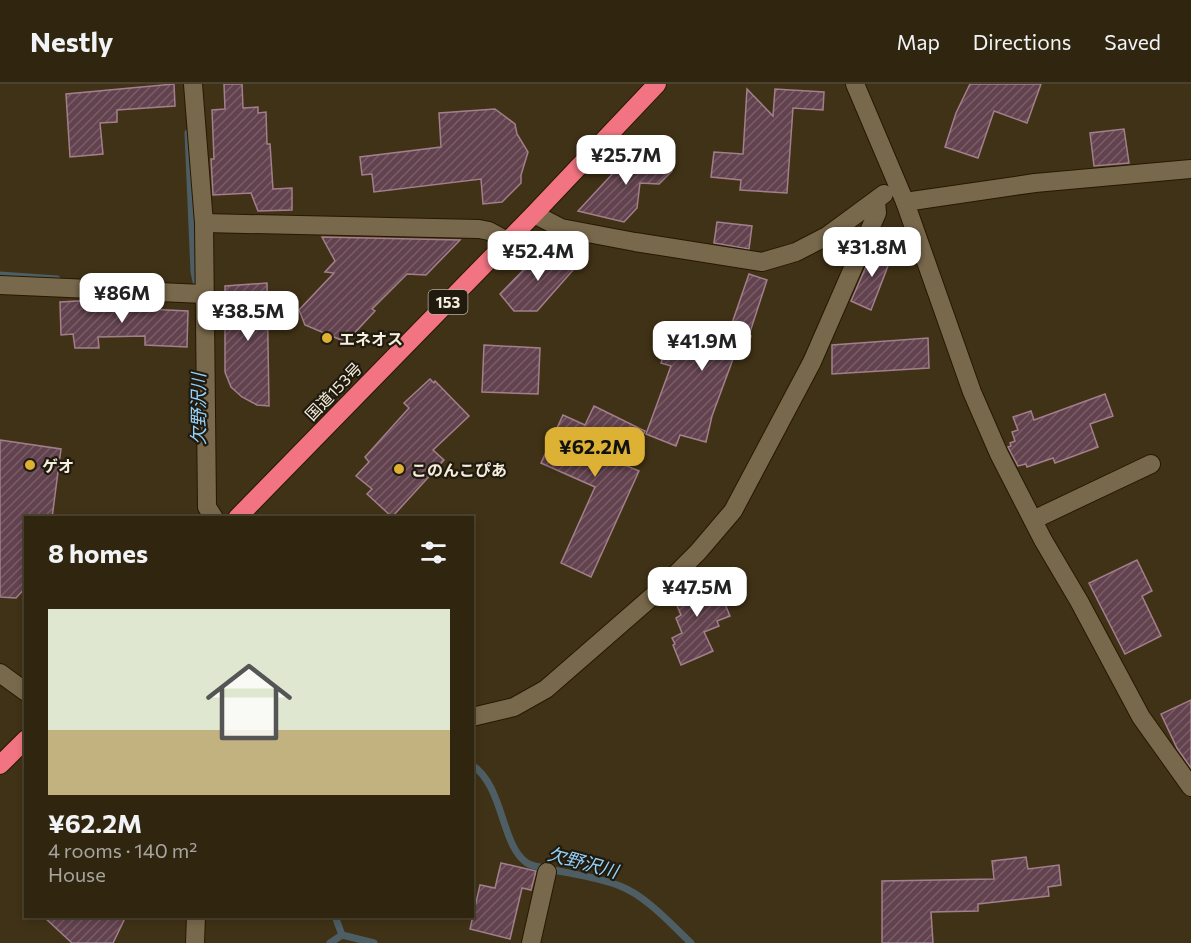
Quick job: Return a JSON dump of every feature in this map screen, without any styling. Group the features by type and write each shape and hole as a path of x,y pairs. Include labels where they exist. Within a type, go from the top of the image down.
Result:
{"highway":[{"name":"国道153号","path":"239,516 534,214 657,84"},
{"path":"0,765 24,741"}],"street":[{"path":"193,84 204,223 207,507 213,516"},
{"path":"855,84 905,202 972,392 999,454 1141,717 1191,787"},
{"path":"905,202 1035,183 1191,169"},
{"path":"534,214 561,228 762,262 796,252 827,236 897,183"},
{"path":"474,716 514,706 546,689 662,588 698,552 733,511 830,323 877,213 876,201"},
{"path":"204,223 479,229 489,231 507,241"},
{"path":"0,285 204,294"},
{"path":"1033,520 1151,464"},
{"path":"1,676 24,691"},
{"path":"531,943 548,872"},
{"path":"195,943 196,918"}],"building":[{"path":"174,84 175,106 117,110 117,122 100,123 103,154 70,157 66,94"},
{"path":"224,84 242,84 243,108 258,107 258,113 266,112 267,144 270,144 273,189 292,188 292,210 258,211 251,193 213,195 212,110 225,109"},
{"path":"970,84 1041,84 1027,123 994,111 978,158 945,147 956,113"},
{"path":"747,89 773,116 775,89 824,92 823,110 793,108 787,193 740,190 741,180 711,177 714,152 743,154"},
{"path":"495,109 515,124 517,134 528,152 521,183 502,202 483,204 481,179 374,192 372,174 362,175 360,157 441,147 439,113"},
{"path":"1124,129 1129,163 1094,166 1090,133"},
{"path":"641,143 672,171 659,184 640,183 637,208 624,222 578,211"},
{"path":"717,222 752,226 749,249 714,243"},
{"path":"322,237 460,240 426,275 407,274 372,309 375,311 346,342 305,325 299,310 334,273 325,272 335,261"},
{"path":"875,246 893,253 871,310 851,301"},
{"path":"542,251 581,261 537,311 514,311 500,294"},
{"path":"749,274 767,280 749,335 751,336 746,354 736,351 712,416 706,442 680,435 676,446 646,434 671,366 661,363 671,336 699,347 707,322 730,329"},
{"path":"267,283 269,406 257,405 242,397 231,387 225,372 225,286"},
{"path":"96,300 125,302 126,308 188,311 187,347 145,345 145,336 98,337 99,348 75,348 73,334 61,335 60,302"},
{"path":"928,338 929,368 832,374 832,345"},
{"path":"484,345 540,348 538,394 482,392"},
{"name":"このんこぴあ","path":"430,379 434,383 435,381 469,416 433,450 444,460 391,516 367,494 372,489 356,476 369,462 365,457 409,408 404,403"},
{"path":"1105,394 1113,416 1090,424 1098,447 1055,463 1053,458 1027,467 1026,464 1018,466 1008,447 1015,441 1012,432 1018,430 1013,417 1031,411 1034,420"},
{"path":"594,406 645,431 627,466 639,471 591,577 561,563 595,487 541,463 563,415 585,425"},
{"path":"0,440 61,449 52,516 24,516 24,589 16,598 0,597"},
{"path":"1137,560 1152,591 1142,596 1161,636 1125,654 1089,583"},
{"path":"694,576 695,580 706,576 715,595 720,592 730,616 717,621 719,626 704,632 713,651 681,665 672,638 682,633 676,618 681,615 672,594 686,580"},
{"path":"1191,700 1191,768 1177,748 1161,714"},
{"path":"1026,857 1028,869 1059,865 1061,885 1048,887 1049,896 978,904 978,911 931,912 933,943 882,943 882,881 994,879 992,861"},
{"path":"501,863 536,871 531,890 522,888 510,939 470,929 480,885 495,888"},
{"path":"45,918 125,918 113,943 72,943"}],"waterway":[{"path":"188,133 194,272 197,286"},
{"name":"欠野沢川","path":"0,275 57,279"},
{"name":"欠野沢川","path":"474,767 490,787 512,843 518,855 527,863 620,886 639,896 658,911 691,943"},
{"path":"336,918 342,935 374,943"},
{"path":"330,943 342,935"}],"place":[{"name":"エネオス","path":"327,338"},
{"name":"ゲオ","path":"30,465"},
{"name":"このんこぴあ","path":"399,469"}]}
